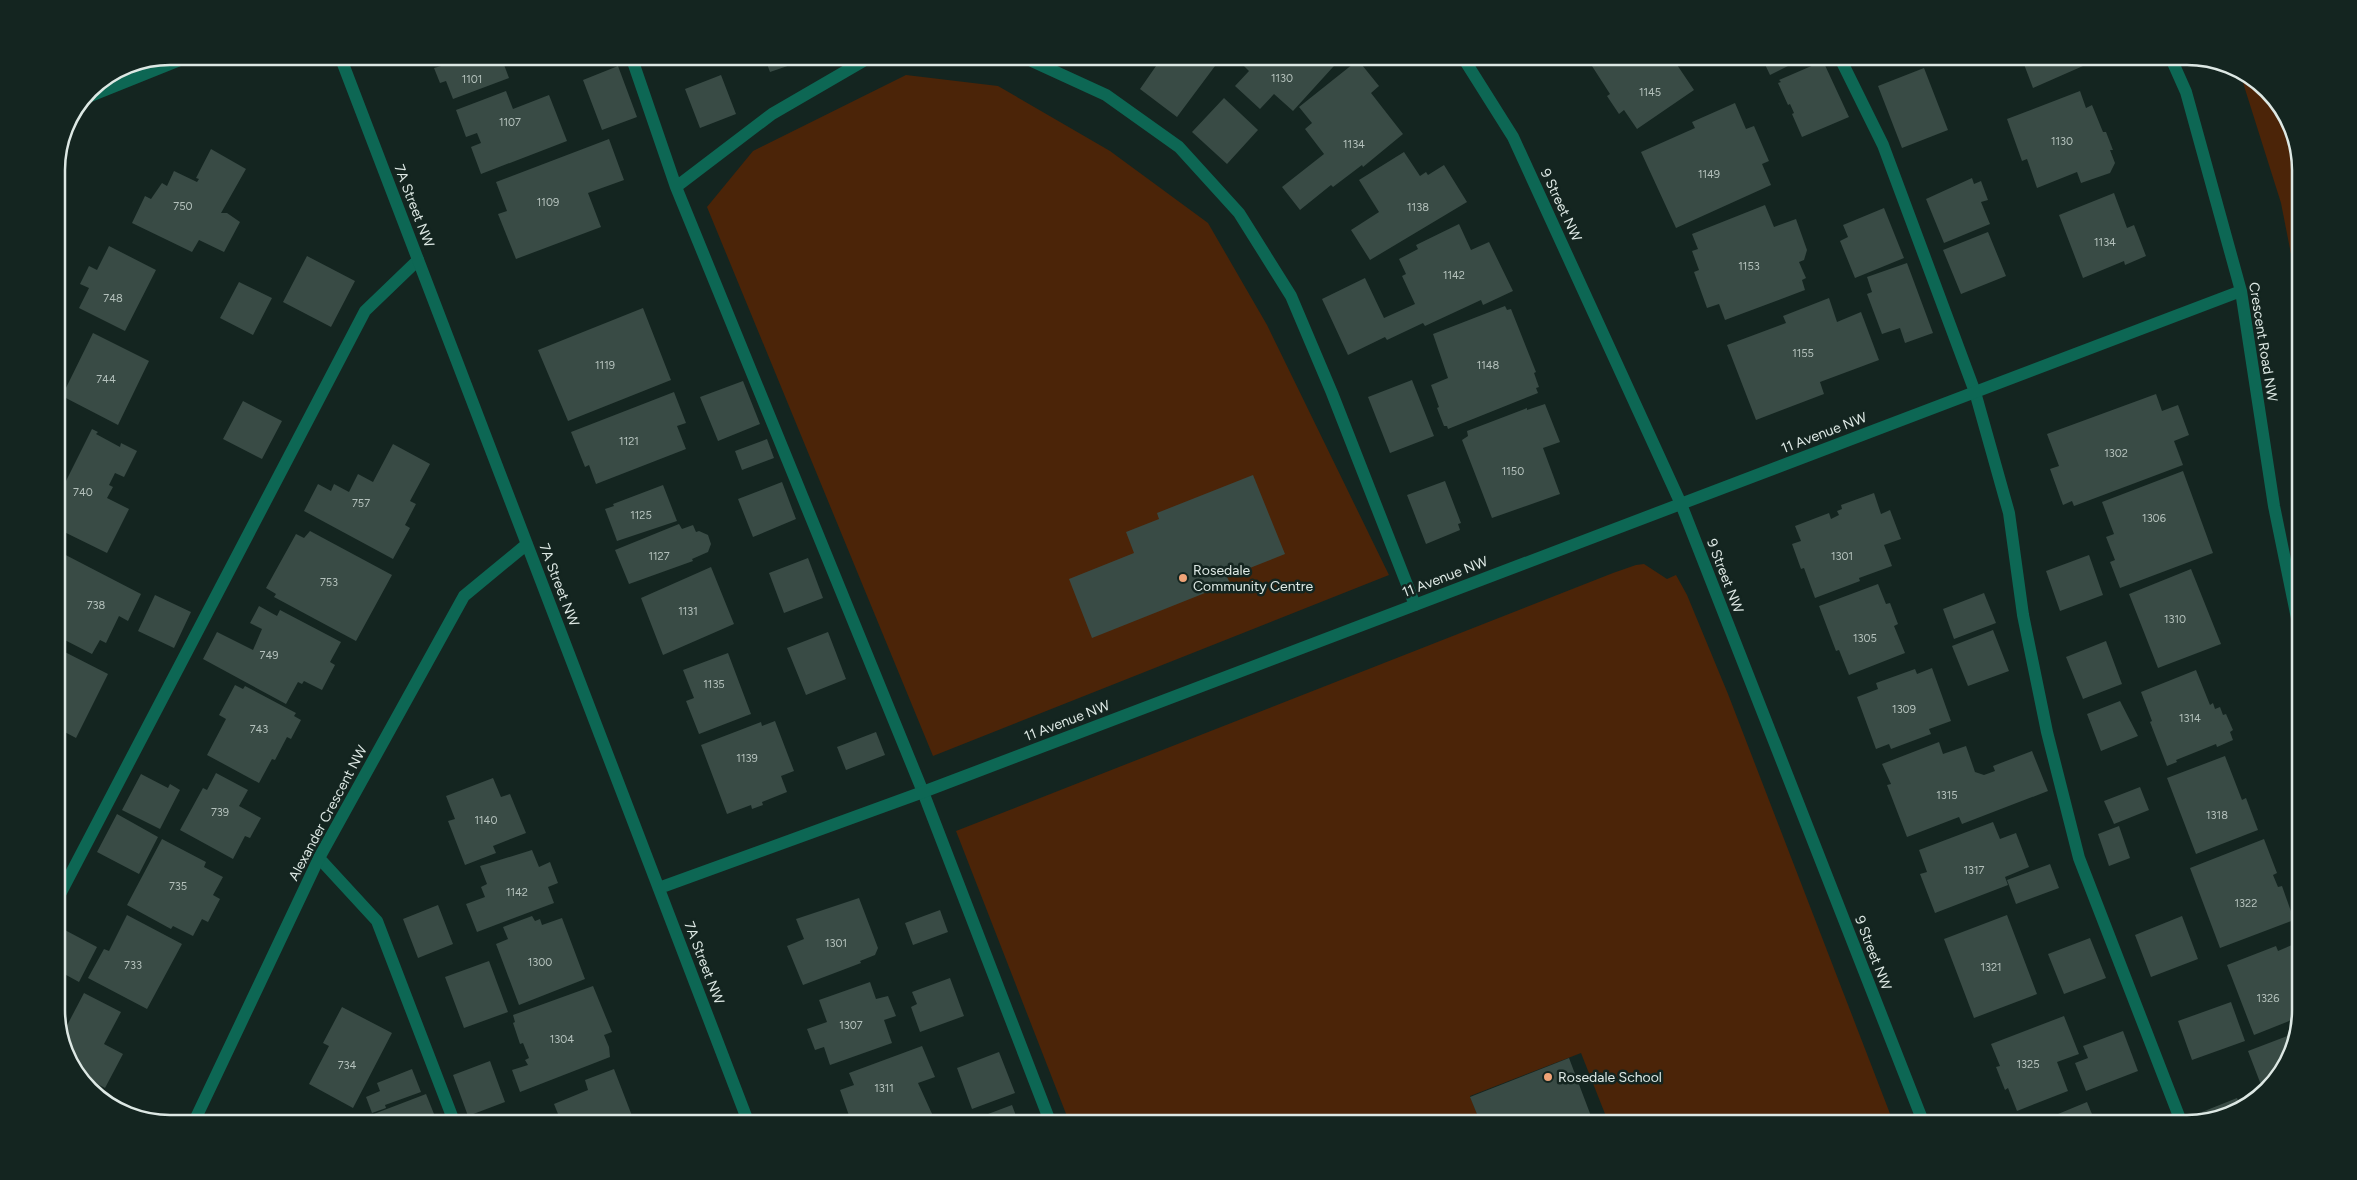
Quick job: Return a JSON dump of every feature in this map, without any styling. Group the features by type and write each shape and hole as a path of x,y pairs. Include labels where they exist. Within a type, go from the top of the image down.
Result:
{"street":[{"path":"100,92 167,65"},
{"name":"7A Street NW","path":"343,65 746,1115"},
{"path":"634,65 676,187 923,792 1048,1115"},
{"path":"676,187 772,114 856,65"},
{"path":"1039,65 1106,96 1179,147 1239,213 1291,296 1332,393 1416,605"},
{"name":"9 Street NW","path":"1468,65 1513,137 1680,504 1920,1115"},
{"path":"1843,65 1883,145 1975,392 2009,513 2023,615 2047,732 2078,858 2178,1115"},
{"name":"Crescent Road NW","path":"2174,65 2186,92 2241,290 2274,506 2292,594"},
{"path":"65,883 365,311 418,260"},
{"name":"11 Avenue NW","path":"659,888 923,792 2241,290"},
{"name":"Alexander Crescent NW","path":"197,1115 320,858 464,596 527,544"},
{"path":"320,858 377,921 452,1115"}],"shaded area":[{"path":"906,75 998,86 1110,151 1208,223 1267,325 1389,575 933,756 707,207 753,151"},
{"path":"2243,82 2256,91 2274,112 2281,124 2290,150 2292,163 2292,259 2281,203"},
{"path":"1644,564 1667,579 1676,575 1687,595 1728,694 1891,1115 1605,1115 1581,1053 1470,1096 1477,1115 1066,1115 956,831 1636,565"}],"building":[{"path":"504,65 509,78 453,99 446,81 440,83 434,68 441,66"},
{"path":"767,65 790,65 770,72"},
{"path":"1157,65 1216,65 1177,117 1140,89"},
{"path":"1243,65 1335,65 1293,111 1274,94 1260,109 1235,86 1249,71"},
{"path":"1352,65 1362,65 1379,86 1371,93 1403,134 1363,167 1362,165 1333,187 1331,185 1300,210 1282,187 1324,154 1305,129 1312,123 1299,107"},
{"path":"1677,65 1694,90 1637,129 1624,110 1619,114 1607,96 1610,94 1592,66"},
{"path":"1765,65 1790,65 1770,75"},
{"path":"1814,65 1825,65 1849,117 1802,137 1792,114 1794,113 1790,104 1788,105 1778,83 1781,82 1779,80"},
{"path":"2024,65 2083,65 2083,66 2033,88"},
{"path":"618,66 637,117 602,130 583,80"},
{"path":"1924,68 1948,130 1902,148 1878,86"},
{"path":"721,75 736,114 700,128 685,89"},
{"path":"506,91 513,109 549,95 567,141 481,174 471,147 481,143 477,133 466,137 456,110"},
{"path":"2080,91 2086,108 2092,105 2103,132 2106,132 2113,150 2110,150 2115,163 2110,173 2081,183 2077,172 2037,188 2027,159 2022,161 2007,119"},
{"path":"1224,98 1258,130 1227,164 1192,132"},
{"path":"1735,103 1746,129 1754,126 1769,161 1762,164 1771,185 1676,228 1641,152 1695,128 1692,122"},
{"path":"609,139 624,180 588,193 601,227 516,259 498,214 507,211 496,182"},
{"path":"211,149 246,169 221,213 227,213 240,222 224,252 199,240 192,252 132,223 145,196 151,199 162,183 167,186 174,171 197,182 199,179 196,178"},
{"path":"1404,152 1420,176 1426,172 1428,175 1444,165 1467,202 1370,260 1351,230 1379,212 1359,180"},
{"path":"1972,178 1974,184 1981,181 1988,200 1981,202 1990,224 1944,243 1926,199"},
{"path":"2114,193 2127,228 2134,225 2146,256 2125,265 2124,261 2083,278 2059,215"},
{"path":"1765,205 1774,227 1796,219 1807,250 1804,260 1799,262 1806,278 1802,280 1805,290 1725,320 1719,304 1707,308 1694,272 1699,270 1692,251 1698,249 1692,234"},
{"path":"1884,208 1904,258 1855,278 1840,241 1848,237 1843,225"},
{"path":"1459,224 1471,250 1489,242 1513,291 1483,305 1481,300 1425,326 1423,323 1387,340 1385,337 1348,355 1322,299 1365,278 1384,318 1415,304 1402,276 1406,274 1399,259 1418,249 1416,245"},
{"path":"1988,232 2006,276 1961,294 1943,250"},
{"path":"109,246 156,270 125,331 79,308 89,288 80,284 89,266 97,270"},
{"path":"307,256 355,281 331,327 283,302"},
{"path":"1907,263 1933,333 1905,343 1900,328 1882,334 1867,294 1872,292 1867,277"},
{"path":"239,282 272,298 253,335 220,318"},
{"path":"1829,298 1837,322 1861,312 1879,360 1820,382 1824,394 1756,420 1727,345 1786,323 1783,316"},
{"path":"1505,306 1507,310 1511,309 1536,372 1534,373 1539,387 1536,388 1538,393 1448,429 1447,426 1444,426 1437,408 1439,407 1431,385 1448,378 1433,334"},
{"path":"643,308 671,380 568,421 538,350"},
{"path":"93,333 149,361 118,425 65,398 65,390"},
{"path":"1412,380 1434,436 1390,453 1368,397"},
{"path":"743,381 760,424 718,441 700,397"},
{"path":"674,392 686,423 677,426 686,449 596,484 589,465 585,467 571,432"},
{"path":"2156,394 2162,411 2178,405 2189,435 2174,441 2183,465 2074,506 2072,501 2063,505 2050,469 2059,466 2047,434"},
{"path":"243,401 282,421 262,459 223,439"},
{"path":"1545,404 1560,442 1543,448 1560,494 1492,518 1462,440 1468,436 1467,431 1527,408 1527,410"},
{"path":"92,429 98,432 96,434 120,447 121,443 137,451 124,477 115,473 109,485 113,487 107,498 129,509 107,553 65,532 65,483"},
{"path":"767,439 774,458 742,470 735,451"},
{"path":"393,444 430,464 410,501 416,504 405,525 410,528 393,559 304,511 318,484 331,491 334,484 349,492 358,474 373,482"},
{"path":"2183,471 2213,553 2120,588 2110,562 2115,560 2106,537 2114,534 2102,502"},
{"path":"1253,475 1285,554 1227,577 1230,583 1092,638 1069,579 1134,553 1126,532 1159,519 1157,513"},
{"path":"1445,481 1461,523 1458,524 1460,530 1426,544 1407,495"},
{"path":"782,482 796,519 753,537 738,499"},
{"path":"663,485 677,521 617,541 605,509 614,506 613,504"},
{"path":"1874,493 1881,514 1890,510 1901,539 1884,545 1892,566 1859,578 1860,581 1815,598 1804,568 1801,569 1792,544 1801,541 1795,526 1829,513 1831,519 1839,515 1837,511 1842,509 1841,505"},
{"path":"679,524 682,529 693,525 696,532 699,531 708,535 711,544 708,552 692,559 693,561 629,584 615,550"},
{"path":"310,531 392,575 356,641 274,597 276,594 266,588 296,534 304,538"},
{"path":"65,555 141,594 128,621 119,616 106,643 100,640 92,654 65,640"},
{"path":"2089,555 2103,595 2060,611 2046,571"},
{"path":"808,558 823,598 784,613 769,573"},
{"path":"711,567 734,624 663,655 641,598"},
{"path":"2191,569 2221,644 2158,668 2129,594"},
{"path":"1878,584 1886,604 1890,603 1898,624 1894,626 1905,653 1849,675 1839,650 1836,651 1819,606"},
{"path":"1984,593 1996,623 1954,639 1943,609"},
{"path":"155,595 191,612 174,648 138,631"},
{"path":"259,606 277,616 280,610 341,642 330,662 335,665 322,690 304,681 302,684 298,682 286,704 203,659 217,632 253,650 262,629 250,623"},
{"path":"1993,630 2009,671 1968,686 1952,646"},
{"path":"828,632 846,679 806,695 787,648"},
{"path":"2106,641 2122,684 2083,699 2066,657"},
{"path":"65,652 108,674 76,738 65,732"},
{"path":"728,653 751,714 699,734 686,701 694,698 683,670"},
{"path":"1932,668 1951,721 1929,729 1931,734 1891,749 1889,744 1876,749 1857,697 1878,689 1876,683 1915,669 1917,674"},
{"path":"2196,670 2210,705 2213,703 2215,709 2220,707 2223,715 2226,714 2233,730 2230,732 2233,740 2217,747 2216,744 2176,760 2177,762 2167,766 2141,692"},
{"path":"235,685 243,689 245,686 296,713 294,716 301,720 291,739 287,737 275,760 272,759 259,783 207,755 226,719 219,715"},
{"path":"2120,701 2138,736 2101,751 2087,714"},
{"path":"775,721 794,771 781,776 787,792 762,802 763,805 752,809 751,805 727,814 701,745 761,722 762,726"},
{"path":"876,732 885,755 846,770 837,747"},
{"path":"1939,742 1943,754 1966,746 1975,772 1984,775 1995,771 1993,766 2032,751 2048,791 1962,824 1959,817 1907,837 1887,785 1891,784 1882,764"},
{"path":"2225,756 2242,800 2246,798 2258,830 2196,854 2167,778"},
{"path":"216,773 248,790 239,806 261,818 250,838 245,836 233,859 180,830 203,788 207,790"},
{"path":"141,774 168,788 170,784 180,790 160,829 122,810"},
{"path":"493,778 501,797 510,794 526,833 493,846 496,853 465,865 448,821 455,819 446,796"},
{"path":"2140,787 2149,810 2114,824 2104,801"},
{"path":"117,814 158,837 139,874 97,852"},
{"path":"1993,822 2000,839 2016,833 2029,867 2005,877 2008,885 1935,913 1920,874 1927,872 1919,850"},
{"path":"2119,826 2130,858 2109,866 2098,834"},
{"path":"162,839 206,862 204,867 223,877 213,895 220,899 208,922 202,919 193,936 173,926 171,929 127,905"},
{"path":"2264,839 2277,873 2273,875 2278,887 2282,886 2292,914 2292,921 2220,948 2190,868"},
{"path":"532,850 539,867 550,862 558,883 548,887 554,903 477,932 466,904 485,897 481,887 487,884 480,866"},
{"path":"2050,864 2059,888 2016,904 2007,880"},
{"path":"859,898 878,948 875,955 860,961 861,963 803,985 787,946 804,939 796,919"},
{"path":"438,905 453,944 418,958 403,919"},
{"path":"940,910 948,932 913,945 905,923"},
{"path":"127,915 182,944 147,1009 88,978 104,949 109,951"},
{"path":"2007,915 2037,994 1974,1018 1944,939"},
{"path":"532,916 535,921 540,919 542,925 562,918 585,979 519,1005 496,944 508,939 503,927"},
{"path":"2182,916 2198,959 2151,977 2135,935"},
{"path":"65,930 97,947 79,982 65,974"},
{"path":"2090,938 2106,978 2064,994 2048,954"},
{"path":"2292,945 2292,1020 2254,1035 2227,965 2276,946 2278,951"},
{"path":"489,961 508,1012 464,1028 445,977"},
{"path":"950,978 964,1016 920,1032 911,1007 917,1004 912,992"},
{"path":"870,982 876,999 888,996 896,1016 884,1020 892,1043 830,1065 824,1047 815,1050 807,1029 827,1022 819,1000"},
{"path":"593,986 612,1032 604,1035 609,1047 610,1057 520,1092 512,1070 528,1065 525,1060 529,1058 523,1043 520,1044 513,1023 515,1022 513,1015"},
{"path":"84,993 121,1012 104,1044 123,1054 105,1088 94,1082 83,1068 71,1044 66,1026"},
{"path":"2231,1002 2245,1041 2192,1060 2178,1021"},
{"path":"342,1007 392,1033 353,1108 309,1084 329,1046 323,1043"},
{"path":"2064,1016 2079,1054 2057,1062 2068,1091 2017,1111 2008,1088 2005,1090 1996,1067 2000,1066 1991,1044"},
{"path":"2123,1031 2138,1071 2086,1091 2075,1063 2088,1058 2083,1046"},
{"path":"2288,1036 2281,1056 2261,1084 2248,1051"},
{"path":"922,1046 935,1077 918,1083 933,1115 849,1115 840,1090 854,1085 849,1073"},
{"path":"999,1052 1015,1093 972,1109 957,1068"},
{"name":"Rosedale School","path":"1569,1058 1591,1115 1477,1115 1470,1097"},
{"path":"490,1061 505,1102 468,1115 453,1075"},
{"path":"412,1069 421,1092 385,1105 386,1108 372,1113 366,1097 380,1091 377,1083"},
{"path":"614,1069 632,1115 558,1115 554,1104 588,1090 585,1080"},
{"path":"426,1094 434,1115 371,1115"},
{"path":"2237,1098 2238,1102 2214,1111 2203,1114 2202,1112"},
{"path":"2087,1102 2092,1115 2058,1115"},
{"path":"1012,1105 1016,1115 985,1115"}],"place":[{"name":"Rosedale Community Centre","path":"1183,578"},
{"name":"Rosedale School","path":"1548,1077"}]}
